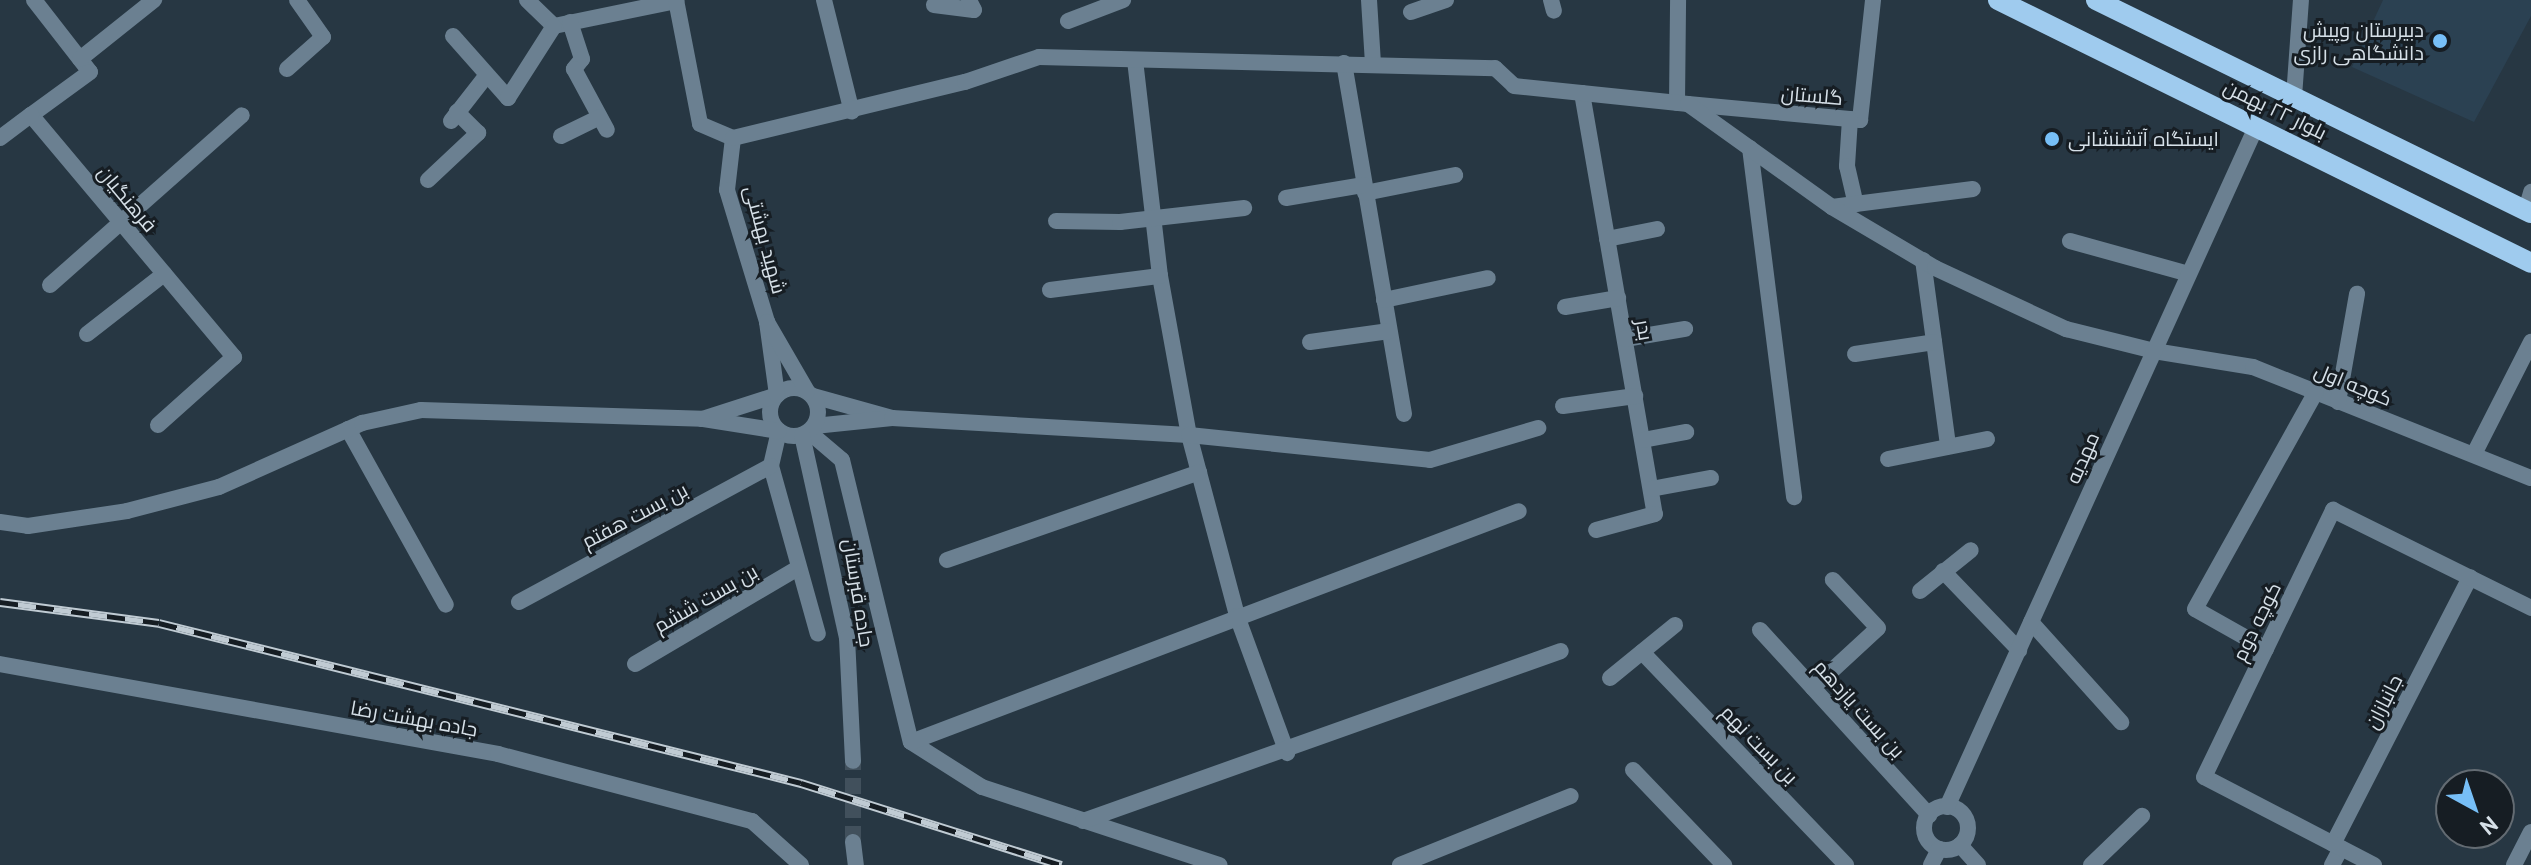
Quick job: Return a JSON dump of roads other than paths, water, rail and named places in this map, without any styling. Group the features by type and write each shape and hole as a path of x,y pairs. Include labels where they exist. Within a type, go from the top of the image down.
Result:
{"main road":[{"name":"بلوار ۲۲ بهمن","path":"1998,0 2531,263"},
{"name":"بلوار ۲۲ بهمن","path":"2096,0 2294,97 2529,205"}],"street":[{"path":"0,138 90,72 34,0"},
{"path":"80,59 154,0"},
{"path":"287,69 323,37 297,0"},
{"path":"527,0 562,24 582,59 574,69 603,123 561,136"},
{"path":"824,0 852,112"},
{"path":"934,5 974,10 969,0"},
{"path":"1369,0 1373,64"},
{"path":"1411,12 1446,0"},
{"path":"1678,0 1682,104"},
{"name":"گلستان","path":"733,138 852,112 1039,57 1495,68 1514,86 1860,120 1873,0"},
{"path":"2294,97 2301,0"},
{"path":"453,36 508,98 562,24 615,6 676,1 700,124 733,138"},
{"path":"1068,21 1113,2"},
{"path":"1135,60 1160,276 1189,435 1237,616 1287,753"},
{"path":"1344,63 1404,414"},
{"path":"428,180 478,133 454,117 487,75"},
{"name":"بدر","path":"1582,93 1655,514 1596,530"},
{"name":"کوچه اول","path":"1682,104 1832,207 1923,260 2066,329 2154,351 2253,367 2531,478"},
{"name":"فرهنگیان","path":"31,115 234,357 158,425"},
{"path":"50,285 242,115"},
{"path":"1850,119 1847,166 1856,204"},
{"name":"مهدیه","path":"1947,807 2256,127"},
{"name":"شهید بهشتی","path":"733,138 727,190 767,322"},
{"path":"1750,148 1794,497"},
{"path":"1286,198 1455,175"},
{"path":"1832,207 1973,189"},
{"path":"1056,221 1153,220 1244,208"},
{"path":"1607,239 1657,229"},
{"path":"2070,241 2189,274"},
{"path":"1923,260 1948,446"},
{"path":"87,334 164,274"},
{"path":"1050,290 1160,276"},
{"path":"1384,300 1488,278"},
{"path":"2338,402 2357,294"},
{"path":"1565,307 1618,298"},
{"path":"767,322 810,394"},
{"path":"767,322 777,395 770,409 779,431 771,466 818,634"},
{"path":"1625,339 1685,329"},
{"path":"1310,342 1389,331"},
{"path":"1855,354 1934,342"},
{"path":"2474,454 2531,342"},
{"path":"2266,649 2195,609 2316,392"},
{"path":"702,419 777,395 810,394 892,418"},
{"name":"جاده قبرستان","path":"810,394 808,431 847,638 853,761"},
{"path":"1563,406 1635,396"},
{"path":"0,522 28,526 127,511 219,487 348,429 421,410 702,419 779,431 808,431 892,418 1189,435 1430,460 1538,428"},
{"path":"348,429 446,605"},
{"path":"808,431 842,460 911,742 982,787 1219,865"},
{"path":"1643,440 1686,432"},
{"path":"1888,459 1987,439"},
{"name":"بن بست هفتم","path":"519,602 771,466"},
{"path":"947,560 1199,472"},
{"path":"1651,489 1711,478"},
{"name":"کوچه دوم","path":"2374,865 2204,777 2333,510 2531,608"},
{"path":"911,742 1519,511"},
{"path":"1920,591 1971,550"},
{"name":"بن بست ششم","path":"635,664 798,568"},
{"path":"1943,571 2019,650"},
{"name":"جانبازان","path":"2332,865 2337,846 2470,577"},
{"path":"1813,688 1878,628 1833,580"},
{"path":"2031,622 2121,722"},
{"path":"1610,678 1675,625"},
{"name":"بن بست یازدهم","path":"1760,630 1929,815"},
{"path":"1083,821 1287,753 1561,651"},
{"name":"بن بست نهم","path":"1642,652 1846,865"},
{"name":"جاده بهشت رضا","path":"0,664 498,754 752,821 801,865"},
{"path":"1633,770 1724,865"},
{"path":"1400,865 1571,796"},
{"path":"1939,849 1925,835 1929,815 1947,807 1968,825 1960,845"},
{"path":"2091,865 2142,816"},
{"path":"2514,865 2531,832"},
{"path":"853,842 856,865"},
{"path":"1939,849 1960,845"},
{"path":"1960,845 1978,865"},
{"path":"1931,865 1939,849"}],"tunnel":[{"path":"853,761 853,842"}],"railway":[{"path":"0,602 159,623 801,783 1061,865"}],"place":[{"name":"دبیرستان وپیش دانشگاهی رازی","path":"2440,41"},
{"name":"ایستگاه آتشنشانی","path":"2052,139"}]}
